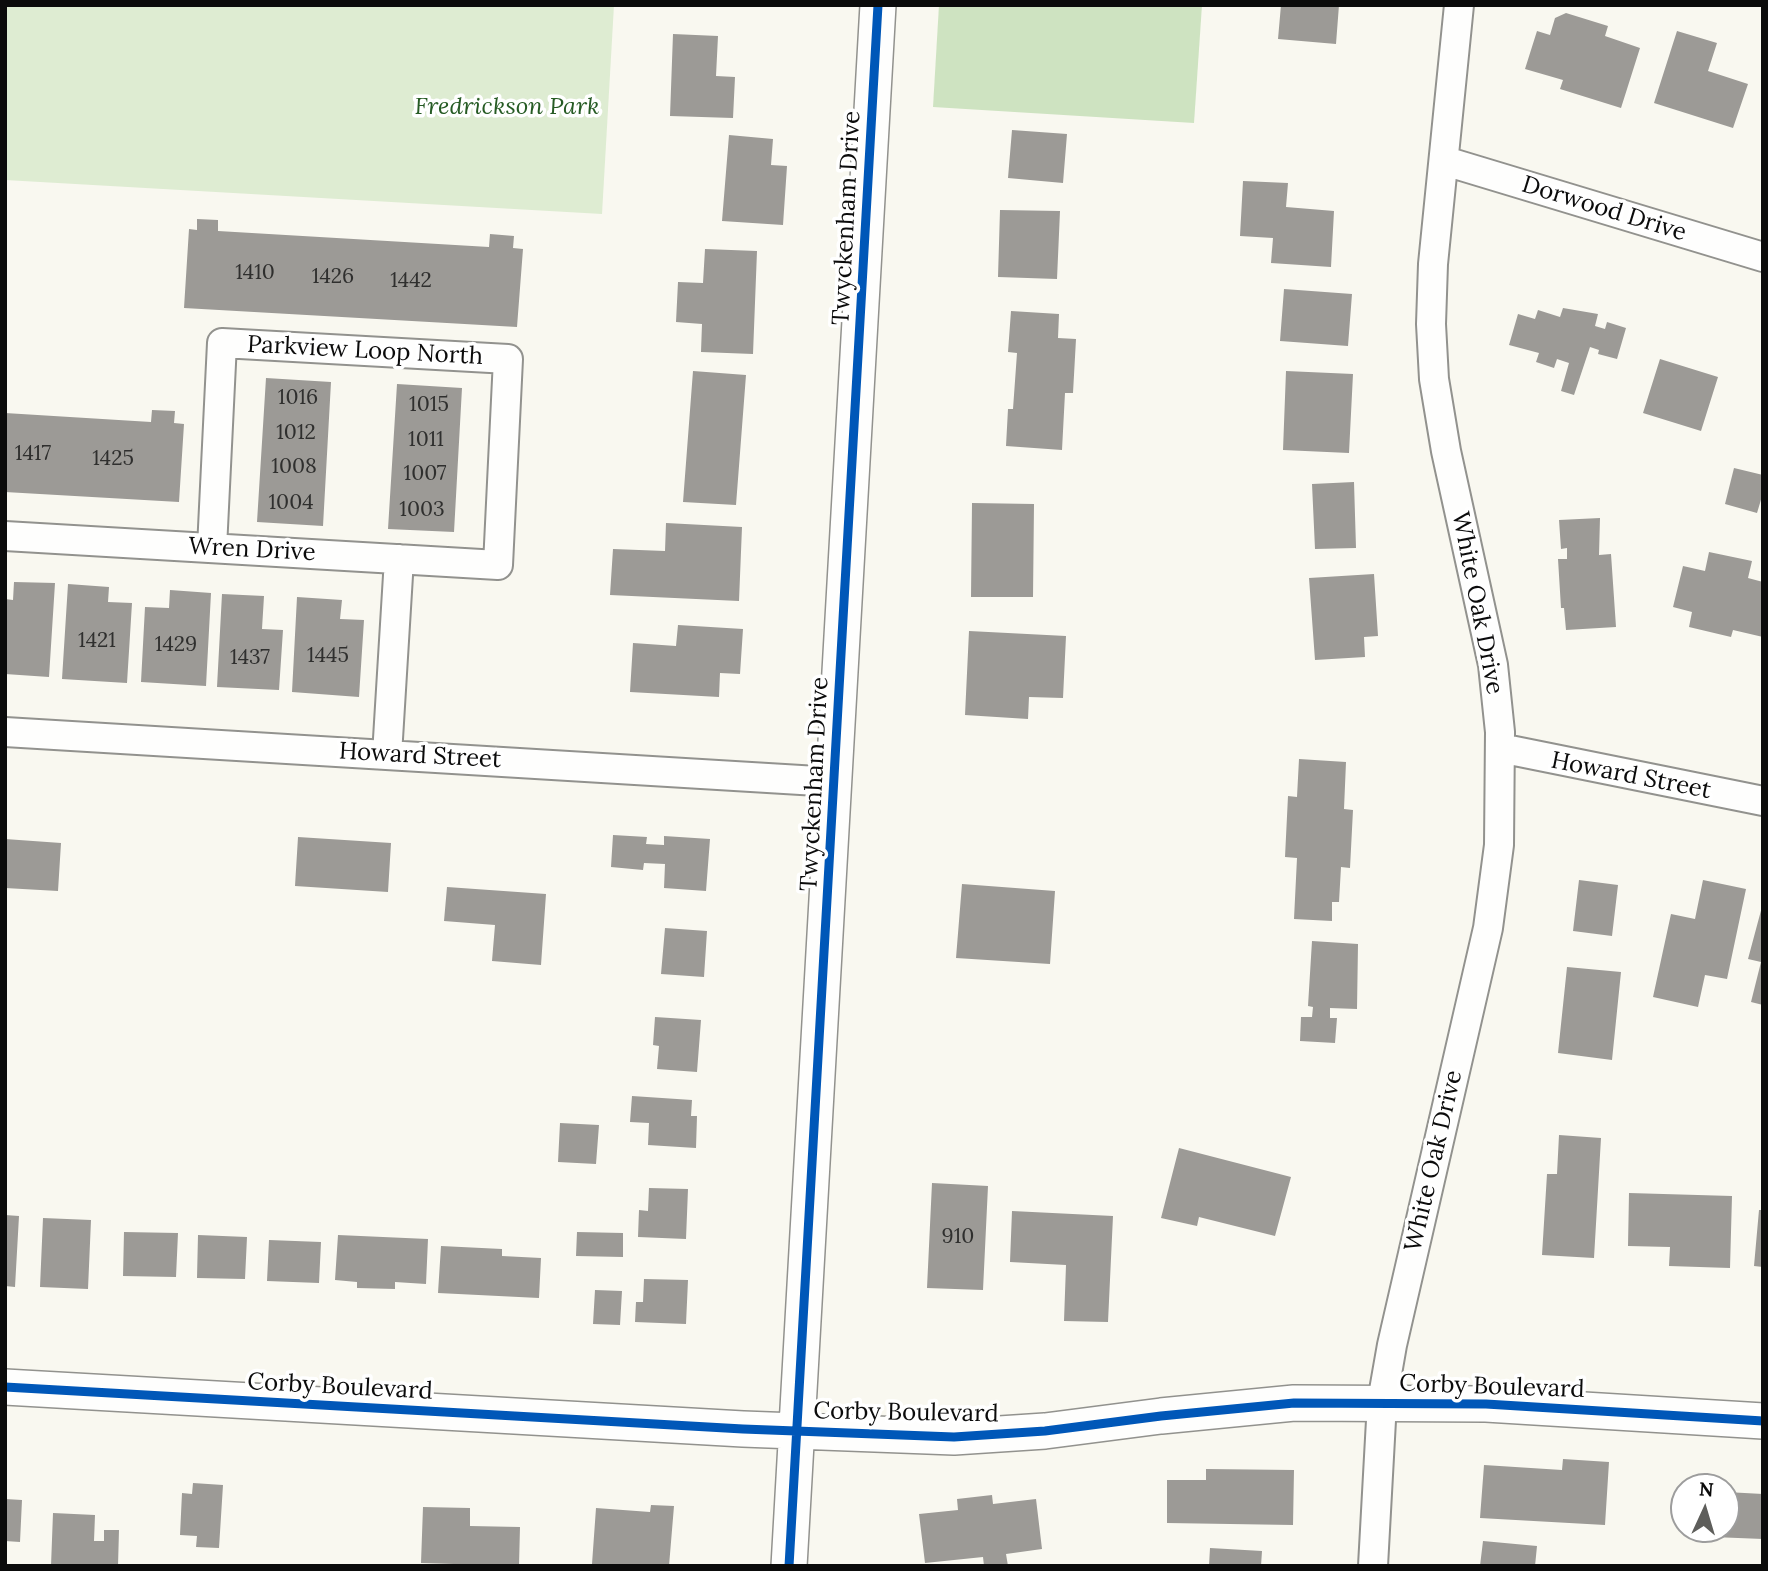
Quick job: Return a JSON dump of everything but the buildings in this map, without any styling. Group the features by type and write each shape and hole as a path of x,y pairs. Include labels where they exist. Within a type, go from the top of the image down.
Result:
{"street":[{"name":"Twyckenham Drive","path":"789,1566 878,5"},
{"name":"White Oak Drive","path":"1373,1566 1382,1402 1392,1345 1488,928 1499,845 1500,748 1491,653 1446,451 1434,379 1433,264 1459,5"},
{"name":"Dorwood Drive","path":"1445,161 1763,257"},
{"name":"Parkview Loop North","path":"212,548 222,342 508,359 498,565"},
{"name":"Wren Drive","path":"5,536 498,565"},
{"path":"387,755 399,559"},
{"name":"Howard Street","path":"5,732 834,782"},
{"name":"Howard Street","path":"1500,748 1763,801"},
{"name":"Corby Boulevard","path":"5,1387 954,1437 1045,1431 1294,1404 1382,1402 1486,1404 1763,1421"}],"green space":[{"name":"Fredrickson Park","path":"5,5 614,5 602,214 5,180"},
{"path":"939,5 1202,5 1194,123 933,107"}],"cycle path":[{"path":"789,1566 878,5"},
{"path":"5,1387 743,1429 954,1437 1045,1431 1294,1403 1486,1404 1763,1421"}]}
